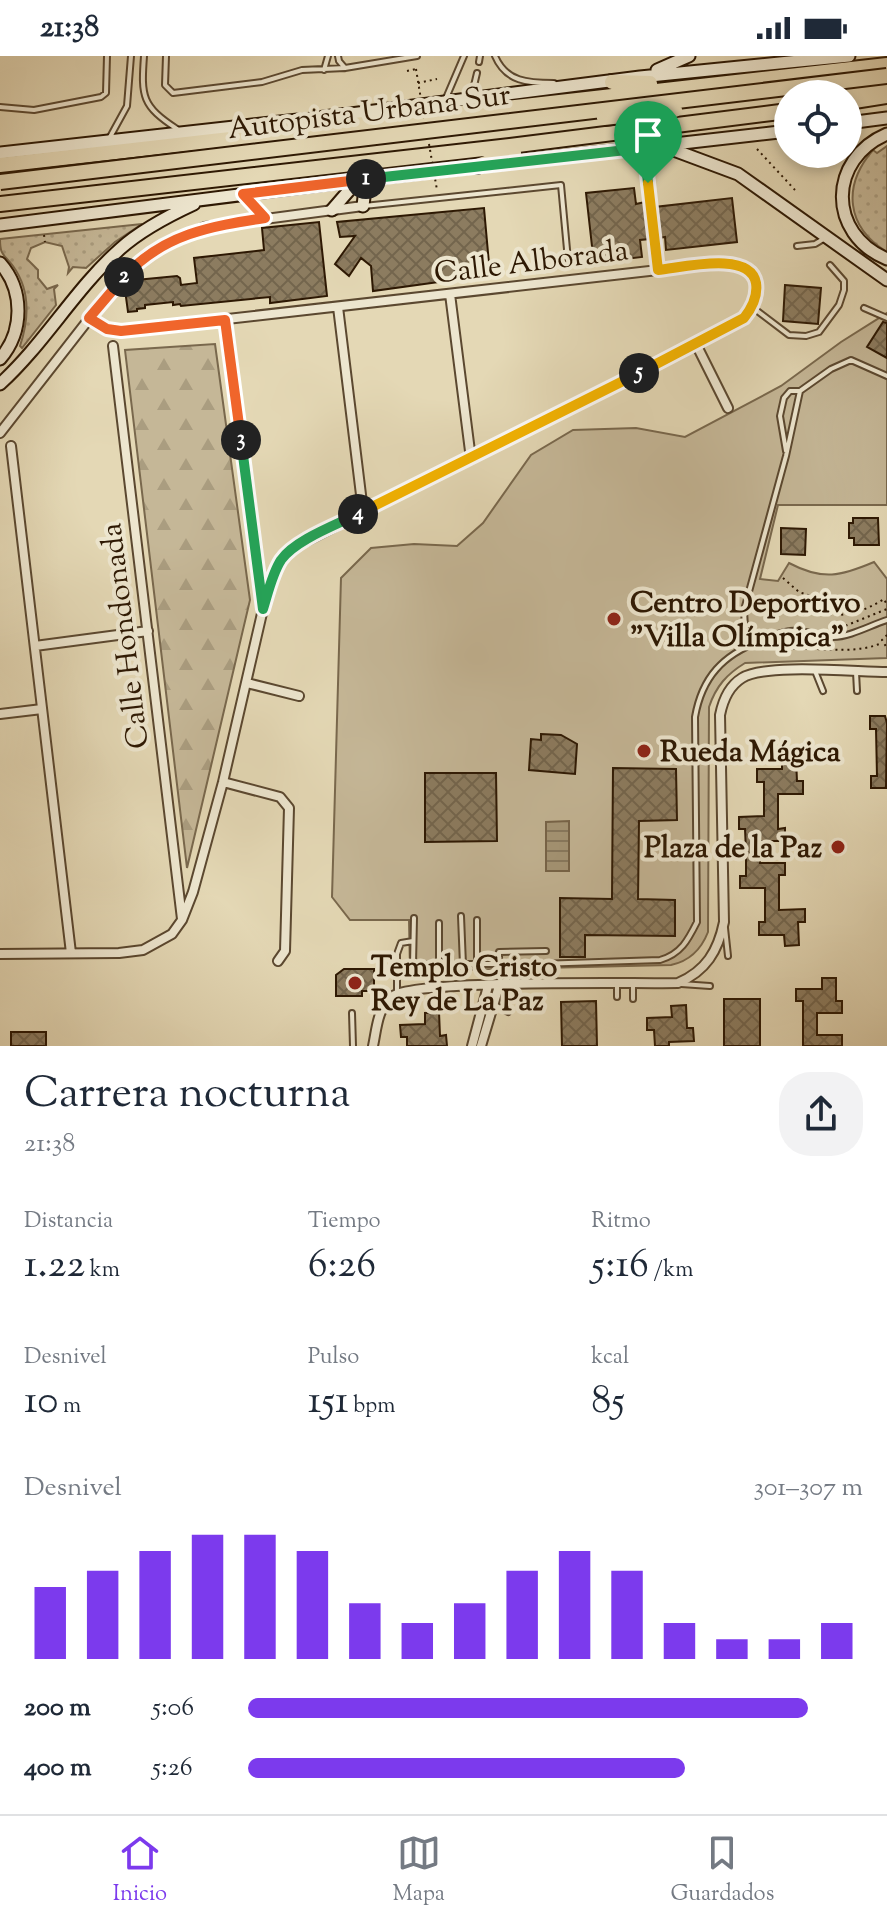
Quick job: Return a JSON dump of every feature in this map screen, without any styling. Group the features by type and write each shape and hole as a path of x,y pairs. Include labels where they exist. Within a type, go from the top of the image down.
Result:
{"highway":[{"path":"2,154 141,149 887,65"},
{"path":"612,82 673,82 798,74"},
{"name":"Autopista Urbana Sur","path":"0,182 887,76"},
{"path":"862,88 887,85"},
{"path":"862,100 887,96"},
{"name":"Autopista Urbana Sur","path":"0,192 774,98"},
{"path":"0,204 774,113"},
{"path":"141,149 341,116"},
{"path":"477,166 505,154 568,143 582,137"}],"main road":[{"path":"640,77 689,56"},
{"path":"2,154 341,116 640,77 849,56"},
{"path":"862,121 887,118"},
{"path":"0,225 362,179 774,133"},
{"path":"887,134 872,141 852,162 844,178 842,194 843,210 852,230 869,249 887,259"},
{"path":"663,146 738,174 887,280"},
{"path":"362,179 363,206"},
{"path":"332,210 362,179"},
{"path":"243,194 265,218"},
{"path":"0,384 120,249 154,225 202,200"},
{"path":"0,263 14,286 18,308 13,337 0,359"}],"street":[{"path":"0,433 89,318 136,264 159,249 205,227 363,206"},
{"name":"Calle Alborada","path":"89,318 107,329 121,331 720,263 743,266 751,272 756,281 752,307"},
{"path":"450,294 471,459"},
{"path":"338,307 363,511"},
{"path":"0,954 143,950 172,934 182,920 193,892 223,782 263,609 276,570 291,549 696,344 744,318 752,307"},
{"path":"225,320 263,609"},
{"path":"696,344 728,408"},
{"name":"Calle Hondonada","path":"113,346 182,920"},
{"path":"11,446 71,953"},
{"path":"35,646 148,631"},
{"path":"373,1046 383,1006 397,994 417,988 678,983 704,968 720,941 724,922 720,715 722,703 731,687 744,676 764,670 887,672"},
{"path":"247,683 299,696"},
{"path":"0,714 42,709"},
{"path":"223,782 280,797 289,808 285,951 278,961"},
{"path":"472,1046 488,986"},
{"path":"481,1046 488,1037 499,986"}],"lane":[{"path":"0,107 34,110 101,97 106,93 107,56"},
{"path":"107,141 127,106 131,56"},
{"path":"144,56 142,87 146,102 159,118 182,133"},
{"path":"166,56 165,85 173,93 262,82 302,70 345,68 417,56"},
{"path":"324,70 328,56"},
{"path":"338,56 345,68"},
{"path":"443,103 464,56"},
{"path":"495,56 505,73 527,83 612,82"},
{"path":"471,99 477,73"},
{"path":"644,148 658,270"},
{"path":"363,206 561,185 568,260"},
{"path":"797,246 815,244 827,237"},
{"path":"752,307 789,335 806,336 819,332 839,305 844,290 844,281 830,265"},
{"path":"864,308 887,318"},
{"path":"786,456 780,416 790,391 800,391 831,369 851,360 887,376"},
{"path":"746,646 744,610 786,456 800,391"},
{"path":"414,918 413,964 660,960 675,956 697,922 695,717 698,697 705,682 721,662 746,646 791,631 836,638 887,620"},
{"path":"815,671 823,691"},
{"path":"856,672 857,691"},
{"path":"461,916 463,965"},
{"path":"477,920 477,965"},
{"path":"724,922 728,956"},
{"path":"439,923 439,965"},
{"path":"397,994 397,954 401,943 413,941"},
{"path":"499,964 499,952 546,951"},
{"path":"678,983 710,986"},
{"path":"617,984 617,997"},
{"path":"633,984 633,999"},
{"path":"493,1004 508,1012"},
{"path":"352,1013 353,1046"}],"path":[{"path":"407,71 416,69"},
{"path":"418,83 437,79"},
{"path":"757,149 795,190"},
{"path":"44,235 45,242"},
{"path":"783,578 799,592 817,598 816,606 821,614 842,615 860,611 884,599 887,607 830,632"},
{"path":"761,641 779,651 797,647 822,651 856,650 882,643 887,635"},
{"path":"882,643 887,648"}],"green space":[{"path":"887,146 887,252 863,231 853,205 856,178 873,150 877,153"},
{"path":"142,224 115,242 86,268 73,267 68,273 62,246 45,242 31,248 27,259 38,270 38,278 47,289 58,285 54,289 56,305 22,348 27,305 23,285 2,252 0,239"},
{"name":"Centro Deportivo \"Villa Olímpica\"","path":"887,313 887,505 778,505 760,579 778,581 789,563 812,572 832,574 852,571 874,562 887,579 887,658 745,663 719,687 709,707 708,932 702,944 689,958 671,965 410,971 409,920 350,920 332,897 341,578 371,548 414,544 457,546 483,523 531,455 573,430 636,428 685,437 781,386"},
{"path":"215,344 250,600 187,868 125,350"}],"shaded area":[{"path":"569,821 569,871 546,871 546,822"}],"building":[{"path":"634,188 636,204 645,202 649,239 640,240 642,257 609,261 593,255 586,193"},
{"path":"732,198 737,242 666,250 665,237 659,238 655,207"},
{"path":"484,208 490,275 373,291 371,266 361,258 349,276 335,264 355,236 340,237 337,222"},
{"path":"319,222 327,296 270,303 270,297 181,306 173,305 173,302 145,305 145,308 128,312 125,290 134,289 136,280 177,276 181,285 197,283 194,258 264,250 262,228"},
{"path":"785,285 821,288 818,324 783,321"},
{"path":"883,322 887,323 887,358 867,347"},
{"path":"853,518 878,518 879,545 854,545 854,538 849,538 849,523 853,523"},
{"path":"781,528 806,529 805,555 781,554"},
{"path":"870,716 885,716 887,723 886,788 871,788 871,776 877,776 876,729 870,729"},
{"path":"541,734 561,735 577,744 575,774 529,770 531,739 541,740"},
{"path":"782,758 796,758 797,781 803,781 803,794 778,794 778,829 785,828 785,841 760,841 760,863 785,863 785,875 779,875 779,910 805,909 805,922 798,922 799,945 785,946 784,935 759,935 759,922 765,922 765,888 740,888 740,876 746,876 746,852 745,829 739,829 739,817 764,816 764,782 757,782 757,769 782,769"},
{"path":"613,768 676,769 677,820 639,821 638,899 675,900 675,936 585,935 585,957 560,957 560,898 612,899"},
{"path":"425,773 496,773 497,841 425,842"},
{"name":"Templo Cristo Rey de La Paz","path":"344,969 374,969 374,991 362,991 362,996 336,996 336,975"},
{"path":"822,978 836,978 836,1001 842,1001 842,1013 817,1013 817,1035 842,1035 842,1046 803,1046 803,1001 796,1001 796,989 822,989"},
{"path":"724,999 760,999 760,1046 724,1046"},
{"path":"596,1001 597,1046 562,1046 561,1002"},
{"path":"686,1005 687,1028 693,1028 694,1041 655,1046 654,1030 647,1030 647,1018 672,1017 671,1006"},
{"path":"439,1012 440,1036 446,1035 447,1046 407,1046 407,1037 401,1037 400,1025 425,1024 425,1013"},
{"path":"11,1032 46,1032 46,1046 11,1046"}],"place":[{"name":"Centro Deportivo \"Villa Olímpica\"","path":"614,619"},
{"name":"Rueda Mágica","path":"644,751"},
{"name":"Plaza de la Paz","path":"838,847"},
{"name":"Templo Cristo Rey de La Paz","path":"355,983"}],"route":[{"path":"644,148 648,183 658,270 720,263 743,266 756,281 752,307 744,318 291,549 280,561 263,609 225,320 121,331 107,329 89,318 136,264 159,249 205,227 265,218 243,194 644,148"}]}
